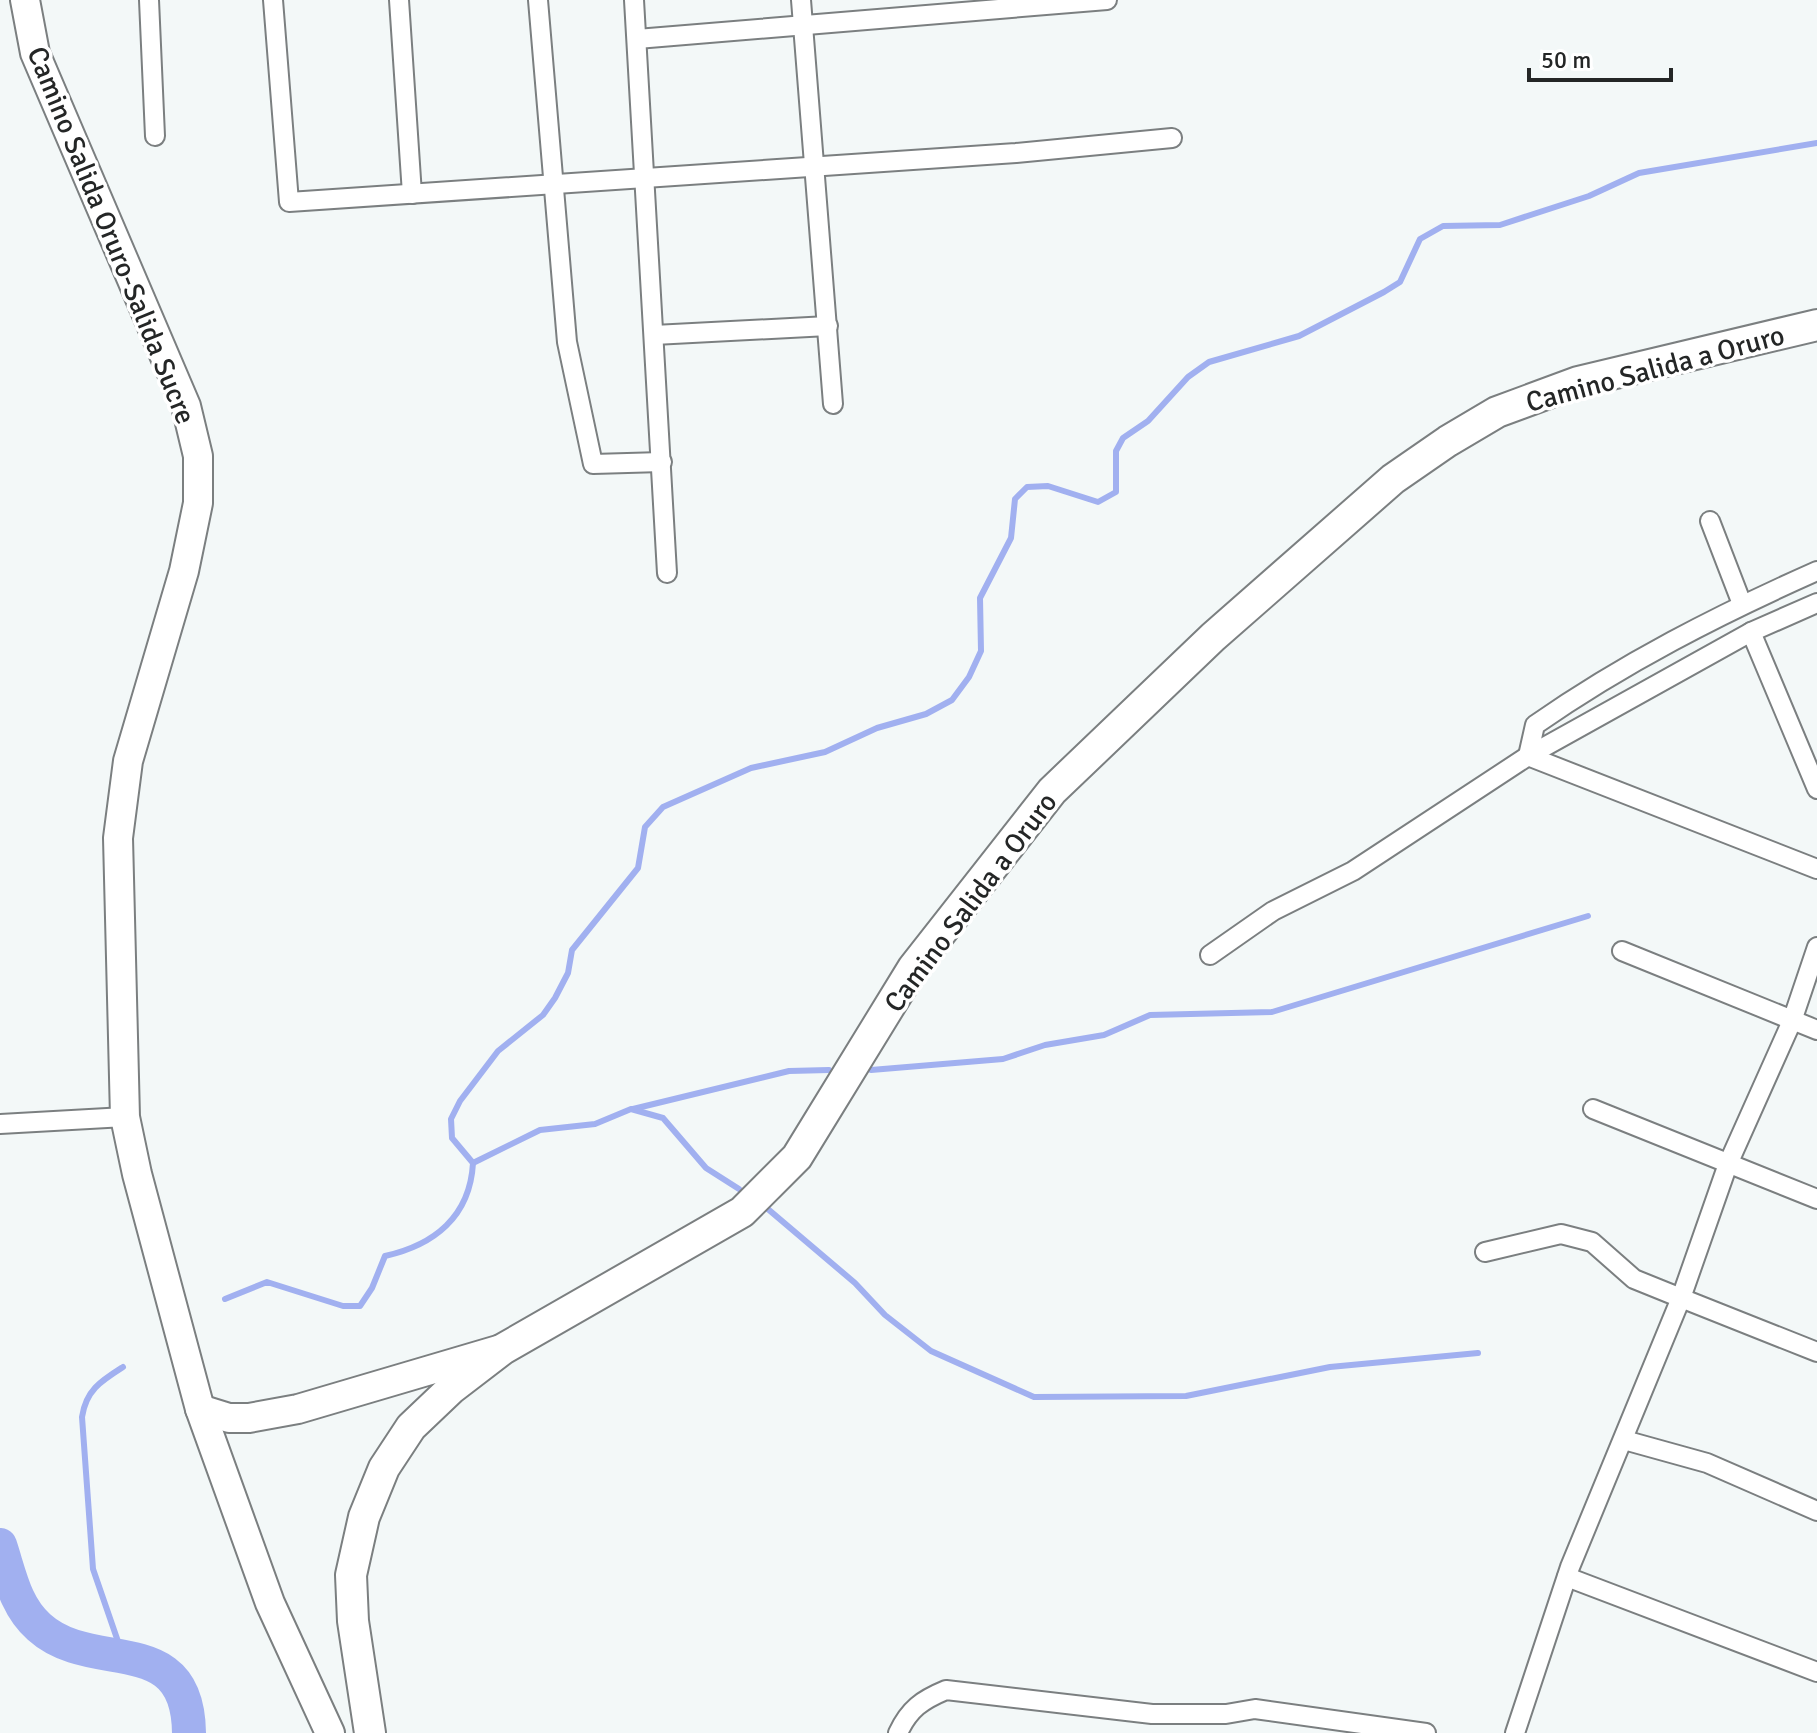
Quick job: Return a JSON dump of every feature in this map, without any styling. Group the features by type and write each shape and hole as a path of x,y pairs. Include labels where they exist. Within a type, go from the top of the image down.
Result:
{"highway":[{"name":"Camino Salida a Oruro","path":"370,1733 353,1621 351,1575 364,1517 384,1468 411,1427 452,1388 503,1349 742,1212 797,1157 913,968 1052,791 1213,637 1393,479 1497,412 1578,382 1817,325"}],"main road":[{"name":"Camino Salida Oruro-Salida Sucre","path":"25,0 35,53 186,406 198,456 198,503 184,571 128,761 118,838 125,1117 137,1174 200,1409 270,1603 330,1733"},
{"path":"200,1409 229,1418 249,1418 298,1409 503,1349"}],"street":[{"path":"149,0 155,136"},
{"path":"273,0 289,202 1016,153 1172,138"},
{"path":"399,0 412,194"},
{"path":"538,0 567,342 593,464 662,462"},
{"path":"634,0 667,573"},
{"path":"801,0 833,404"},
{"path":"637,39 1107,0"},
{"path":"654,335 828,326"},
{"path":"1710,521 1742,604"},
{"path":"1528,756 1535,725 1603,678 1742,604 1817,571"},
{"path":"1210,955 1273,911 1353,871 1528,756 1751,632 1817,603"},
{"path":"1751,632 1817,789"},
{"path":"1528,756 1817,869"},
{"path":"1515,1733 1567,1577 1681,1298 1728,1164 1792,1021 1817,947"},
{"path":"1622,951 1817,1030"},
{"path":"1593,1109 1817,1199"},
{"path":"0,1124 125,1117"},
{"path":"1485,1252 1561,1234 1592,1242 1634,1279 1817,1352"},
{"path":"1624,1440 1707,1463 1817,1511"},
{"path":"1567,1577 1817,1672"},
{"path":"898,1733 907,1713 924,1699 946,1690 1152,1714 1226,1714 1255,1709 1426,1733"}],"waterway":[{"path":"225,1299 267,1282 343,1306 360,1306 372,1288 385,1256 419,1244 446,1226 465,1199 473,1163 452,1138 451,1119 460,1101 498,1051 543,1015 555,998 568,973 572,950 638,868 645,827 663,807 751,768 825,752 877,728 926,714 952,700 969,677 981,651 980,598 1011,538 1015,499 1027,487 1048,486 1098,502 1116,492 1116,451 1123,438 1148,421 1188,377 1209,362 1299,336 1384,292 1400,282 1420,239 1443,226 1500,225 1589,196 1639,173 1817,143"},
{"path":"871,1070 1003,1059 1045,1045 1104,1035 1150,1015 1272,1012 1588,916"},
{"path":"633,1109 789,1071 829,1070"},
{"path":"473,1163 540,1130 595,1124 631,1109 663,1118 706,1168 739,1189"},
{"path":"762,1204 855,1283 885,1315 931,1351 1034,1397 1186,1396 1330,1367 1478,1353"},
{"path":"123,1367 91,1393 82,1417 93,1569 123,1656"},
{"path":"0,1545 19,1600 39,1627 61,1641 155,1666 173,1679 184,1700 189,1733"}]}
